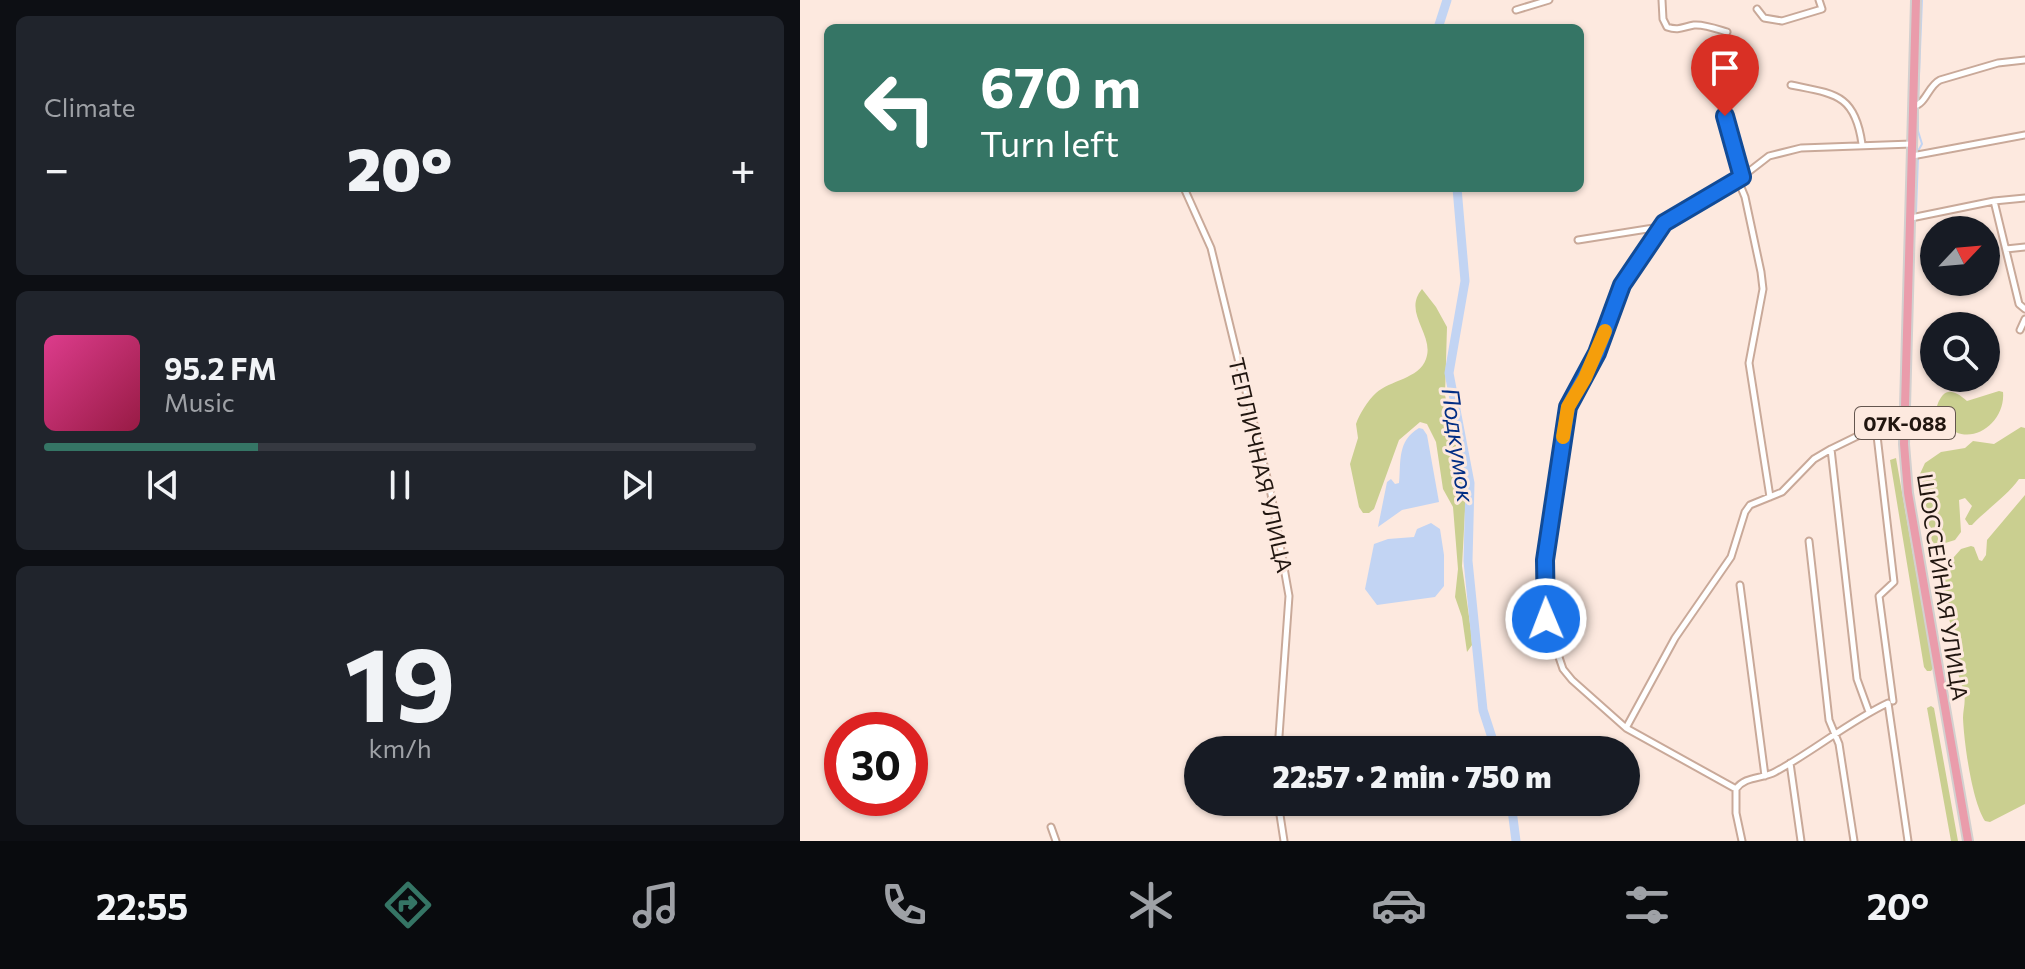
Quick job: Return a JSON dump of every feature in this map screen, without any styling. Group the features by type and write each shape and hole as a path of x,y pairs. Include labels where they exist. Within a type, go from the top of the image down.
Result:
{"main road":[{"name":"ШОССЕЙНАЯ УЛИЦА","path":"1916,0 1905,423 1908,493 1968,841"}],"street":[{"path":"1516,10 1549,0"},
{"path":"1662,0 1663,19 1667,27 1683,29 1693,25 1727,32"},
{"path":"1757,9 1764,18 1782,21 1822,9 1819,0"},
{"path":"1913,106 1919,106 1931,85 1940,80 1998,63 2025,60"},
{"path":"1791,85 1823,91 1849,104 1856,116 1862,144"},
{"path":"1722,96 1761,272 1763,289 1749,363 1770,497"},
{"path":"1912,156 2025,135"},
{"path":"1578,240 1661,227 1740,179 1769,156 1779,153 1801,148 1912,144"},
{"name":"ТЕПЛИЧНАЯ УЛИЦА","path":"1186,192 1211,248 1271,494 1286,570 1288,611 1279,736"},
{"path":"1911,218 1994,201 2025,198"},
{"path":"1994,201 2019,304 2025,309"},
{"path":"1661,227 1622,285 1597,353 1568,407 1545,560 1546,619 1563,669 1572,680 1626,728 1736,789"},
{"path":"2006,249 2025,247"},
{"path":"2020,330 2025,319"},
{"path":"1626,728 1675,638 1731,557 1750,505 1782,492 1814,459 1831,449 1876,427 1905,423"},
{"name":"ШОССЕЙНАЯ УЛИЦА","path":"1876,427 1894,582 1879,596 1891,702"},
{"path":"1831,449 1857,679 1869,712"},
{"path":"1809,541 1829,720 1839,744 1854,841"},
{"path":"1740,585 1765,776"},
{"path":"1742,841 1736,813 1736,789 1745,780 1765,776 1790,763 1834,733 1891,702 1908,841"},
{"path":"1790,763 1801,841"},
{"path":"1280,816 1284,841"},
{"path":"1051,827 1056,841"}],"green space":[{"path":"1422,289 1447,327 1445,395 1466,492 1462,566 1472,645 1467,652 1462,617 1455,597 1458,569 1453,507 1443,489 1436,442 1427,424 1420,422 1399,440 1374,509 1369,513 1363,513 1359,507 1350,464 1358,438 1356,424 1367,404 1382,389 1417,371 1426,359 1428,350 1415,307"},
{"path":"1950,392 1967,401 2003,392 2002,404 1992,423 1974,434 1954,431 1944,422 1937,406 1943,395"},
{"path":"2021,427 2025,428 2025,479 2019,479 1972,525 1965,519 1972,506 1965,498 1959,500 1961,532 1955,540 1942,544 1939,555 1946,566 1961,549 1971,546 1982,561 1986,555 1987,540 2025,495 2025,804 1990,822 1985,821 1980,812 1970,771 1963,718 1964,693 1955,663 1955,645 1919,476 1925,463 1941,452 1965,448 1973,441 1994,444"},
{"path":"1896,458 1933,668 1931,671 1924,667 1890,460"},
{"path":"1927,708 1934,708 1958,841 1951,841"}],"water":[{"path":"1419,428 1427,435 1439,502 1402,510 1378,527 1387,482 1391,479 1395,484 1399,483 1404,445"},
{"path":"1431,523 1440,529 1444,586 1435,597 1377,605 1365,589 1374,544 1388,539 1414,537 1417,529"}],"waterway":[{"name":"Подкумок","path":"1439,24 1447,0"},
{"path":"1918,101 1922,0"},
{"path":"1918,111 1918,131 1922,144 1918,151"},
{"path":"1916,212 1918,158"},
{"name":"Подкумок","path":"1457,192 1465,281 1449,373 1470,483 1468,561 1483,710 1491,736"},
{"name":"Подкумок","path":"1513,816 1516,841"}],"slow traffic":[{"path":"1563,437 1568,407 1585,378 1605,331"}],"route":[{"path":"1546,619 1545,560 1568,407 1597,353 1622,285 1657,232 1664,223 1742,177 1725,116"}]}
